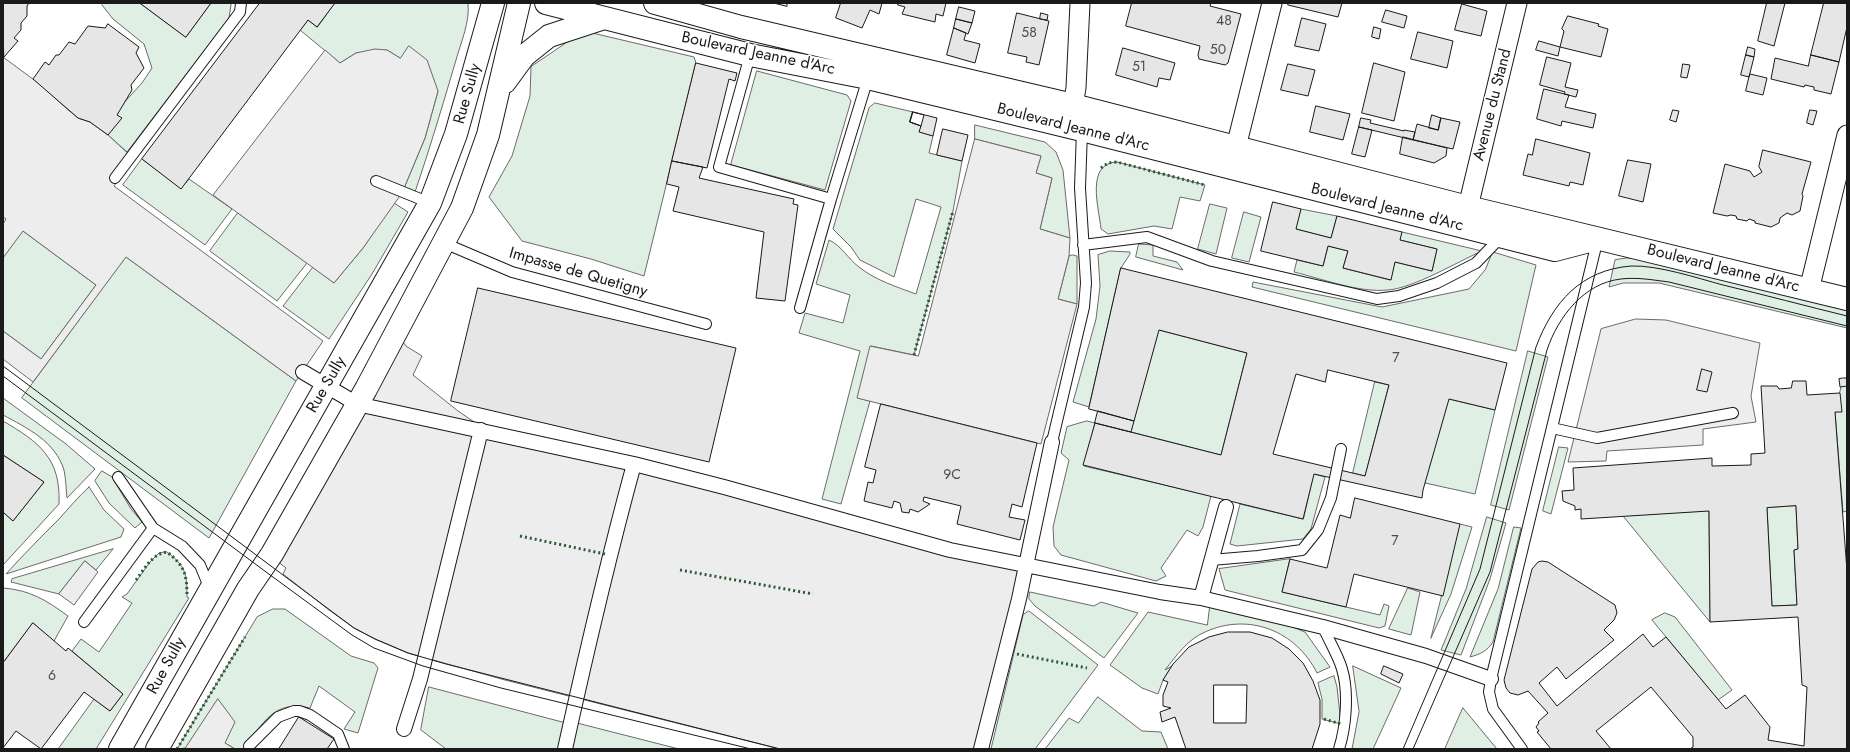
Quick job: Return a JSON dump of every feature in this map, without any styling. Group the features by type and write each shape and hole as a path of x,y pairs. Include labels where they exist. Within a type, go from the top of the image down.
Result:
{"main road":[{"name":"Rue Sully","path":"120,749 430,203 456,134 493,3"},
{"name":"Rue Sully","path":"157,749 251,585 272,554 389,348 462,208 488,135 519,3"},
{"name":"Boulevard Jeanne d'Arc","path":"546,3 604,10 750,55 868,78 1082,130 1555,250 1598,238"},
{"name":"Boulevard Jeanne d'Arc","path":"655,3 741,27 1073,105 1468,207 1847,300"},
{"path":"500,89 524,56 549,36 604,10 741,27"}],"street":[{"path":"1073,105 1080,3"},
{"path":"1236,147 1272,3"},
{"name":"Avenue du Stand","path":"1468,207 1517,3"},
{"path":"1809,290 1847,135"},
{"path":"303,372 325,387 357,404 634,464 724,487 950,550 1160,592 1201,598 1323,627 1426,656 1491,679"},
{"path":"404,729 420,679 481,430"},
{"path":"981,749 1026,565 1052,442"},
{"path":"565,749 582,667 634,464"},
{"path":"1201,598 1226,507"}],"lane":[{"path":"116,178 240,12 241,3"},
{"path":"750,55 719,167 831,199"},
{"path":"800,308 868,78"},
{"path":"1052,442 1084,307 1086,283 1080,188 1082,130"},
{"path":"376,181 430,203"},
{"path":"1083,245 1147,237 1212,262 1377,299 1399,296 1437,283 1476,264 1502,237"},
{"path":"1522,749 1493,709 1489,692 1598,238"},
{"name":"Impasse de Quetigny","path":"444,243 512,272 706,324"},
{"path":"1552,428 1597,438 1733,413"},
{"path":"1211,560 1302,550 1321,524 1331,498 1341,450"},
{"path":"118,477 153,528 182,546 200,565 210,590"},
{"path":"84,622 153,528"},
{"path":"1323,627 1342,670 1346,700 1343,737 1339,749"},
{"path":"249,746 278,717 294,711 310,715 338,734 344,749"}],"green space":[{"path":"103,3 140,3 186,37 211,3 231,3 229,18 127,152 108,135 119,108 142,83 152,68 144,44 113,19 102,5"},
{"path":"335,3 468,3 468,17 465,32 415,192 404,188 425,138 438,91 400,58 387,50 356,53 340,63 300,30 308,20 317,27"},
{"path":"584,31 694,57 696,63 644,276 591,259 522,241 489,197 512,156 530,96 531,67"},
{"path":"757,71 847,95 851,101 825,190 731,165"},
{"path":"875,103 913,112 910,122 921,126 920,132 933,136 929,153 962,161 953,211 914,355 871,346 858,398 870,401 841,504 822,499 860,351 799,333 805,313 843,323 850,295 816,284 829,240 838,246 865,272 886,283 916,294 941,207 916,199 894,277 860,260 851,247 833,229 869,108"},
{"path":"975,125 1045,142 1056,152 1063,170 1070,238 1040,229 1052,178 1036,173 1041,156 975,139"},
{"path":"142,159 181,188 189,179 232,209 205,245 123,185"},
{"path":"1117,162 1205,185 1200,201 1180,197 1172,229 1154,226 1108,234 1101,229 1096,188 1097,178 1101,170 1107,164"},
{"path":"394,203 408,212 372,274 329,339 283,306 313,267 334,283 363,248"},
{"path":"1210,204 1227,208 1216,254 1198,249"},
{"path":"1301,209 1337,216 1331,238 1296,229"},
{"path":"1244,212 1261,217 1249,262 1232,258"},
{"path":"238,213 307,263 277,301 210,251"},
{"path":"23,231 96,285 41,359 3,331 3,258"},
{"path":"1402,232 1482,251 1423,280 1410,285 1388,290 1365,289 1341,285 1294,272 1297,260 1323,266 1328,246 1348,251 1343,268 1390,280 1395,262 1432,271 1437,249 1400,240"},
{"path":"1139,244 1153,245 1153,256 1177,262 1183,270 1136,257"},
{"path":"1110,251 1130,252 1130,254 1121,268 1089,407 1073,402 1096,319 1100,286 1098,255"},
{"path":"1493,252 1536,265 1516,351 1252,287 1253,282 1382,307 1469,289 1485,270"},
{"path":"1069,256 1077,256 1077,304 1058,299"},
{"path":"126,257 296,381 209,538 22,398"},
{"path":"1637,258 1847,308 1847,328 1659,283 1623,283 1609,287 1615,260"},
{"path":"1159,330 1247,353 1221,455 1131,432"},
{"path":"1528,351 1548,357 1509,510 1491,505"},
{"path":"1375,382 1389,385 1365,476 1353,473"},
{"path":"1847,386 1847,511 1843,512 1835,412 1841,387"},
{"path":"3,398 66,444 95,469 67,498 65,473 60,460 47,443 39,436 3,415"},
{"path":"1449,399 1495,410 1475,494 1425,483"},
{"path":"3,421 37,444 52,463 59,488 59,504 3,565 3,512 13,521 44,482 3,455"},
{"path":"1087,421 1095,423 1084,466 1211,496 1203,527 1198,536 1187,530 1161,568 1166,576 1156,581 1061,555 1054,546 1053,527 1069,460 1061,453 1067,427"},
{"path":"1559,447 1568,448 1551,514 1543,511"},
{"path":"102,471 112,477 131,509 142,522 135,528 109,503 95,481"},
{"path":"1314,474 1325,477 1311,529 1303,539 1237,546 1230,544 1240,504 1303,519"},
{"path":"89,487 104,510 124,529 121,537 6,574 25,553"},
{"path":"1796,506 1798,549 1794,550 1797,605 1772,606 1767,508"},
{"path":"1709,511 1710,622 1623,516"},
{"path":"1487,517 1506,523 1490,579 1461,655 1441,650 1466,589"},
{"path":"1460,524 1472,527 1451,594 1431,638"},
{"path":"1514,527 1521,528 1493,642 1483,652 1470,657 1498,589"},
{"path":"113,549 96,570 85,561 59,594 11,582 12,579"},
{"path":"167,552 182,566 186,576 187,597 189,598 96,749 58,749 94,699 110,711 123,694 72,651 81,639 99,652 132,603 122,597 127,594 150,562 159,553"},
{"path":"1290,559 1282,592 1380,615 1384,604 1389,606 1385,626 1379,628 1225,590 1219,569"},
{"path":"3,588 21,591 37,597 68,616 54,641 33,623 4,661 3,660"},
{"path":"1408,588 1420,592 1411,635 1389,629"},
{"path":"1030,592 1094,606 1101,602 1138,613 1104,658 1035,606 1029,599"},
{"path":"1210,607 1290,626 1305,632 1330,667 1317,673 1308,658 1297,646 1284,636 1270,629 1254,625 1238,624 1222,626 1205,632 1188,643 1165,670 1172,666 1163,680 1158,694 1142,688 1110,665 1148,612 1207,625"},
{"path":"273,609 285,609 351,656 374,663 378,668 358,733 344,729 355,712 319,686 310,708 298,706 278,710 263,723 244,749 235,749 225,743 177,749 257,617"},
{"path":"1029,611 1098,665 1035,749 991,749 1023,615"},
{"path":"1665,613 1675,617 1732,690 1718,700 1652,620"},
{"path":"1353,666 1401,688 1373,749 1352,749 1359,712"},
{"path":"1334,676 1337,687 1341,724 1322,719 1322,699 1318,683"},
{"path":"429,687 566,723 561,749 446,749 421,730"},
{"path":"1098,697 1142,731 1161,732 1168,749 1045,749 1069,718 1078,723"},
{"path":"1463,708 1497,749 1445,749"},
{"path":"577,723 679,749 572,749"}],"shaded area":[{"path":"409,46 427,60 438,91 425,138 402,193 363,248 334,283 213,195 325,50 340,63 356,53 375,49 387,50 400,58"},
{"path":"3,57 41,85 78,118 90,122 108,135 134,159 114,186 323,341 296,381 126,257 33,382 3,359 3,331 41,359 96,285 23,231 3,258 3,224 6,219 3,217"},
{"path":"975,139 1041,156 1036,173 1052,178 1040,229 1070,238 1069,256 1058,299 1077,304 1041,444 857,398 870,346 918,356"},
{"path":"1636,319 1666,320 1760,343 1751,396 1756,422 1703,429 1703,445 1607,451 1606,461 1568,462 1601,329"},
{"path":"403,342 406,346 422,356 413,375 458,411 489,432 1026,565 981,749 780,749 505,680 408,653 354,628 283,574 286,568 277,561"},
{"path":"85,561 98,572 74,605 59,594"},
{"path":"218,699 235,722 225,743 235,749 185,749"}],"building":[{"path":"3,3 29,3 27,6 27,16 21,23 21,30 14,38 18,41 4,57"},
{"path":"140,3 211,3 186,37"},
{"path":"260,3 335,3 317,27 308,20 181,189 142,159"},
{"path":"774,3 787,3 787,6"},
{"path":"841,3 882,3 879,14 870,10 862,28 836,18"},
{"path":"898,3 946,3 943,16 936,14 935,22 902,14 905,7 898,5"},
{"path":"1132,3 1211,3 1210,6 1241,14 1228,63 1225,65 1199,59 1198,55 1200,46 1126,26"},
{"path":"1289,3 1342,3 1338,17 1288,5"},
{"path":"1767,3 1785,3 1774,46 1758,41"},
{"path":"1824,3 1847,3 1847,27 1839,62 1811,55"},
{"path":"1462,4 1487,11 1481,36 1455,30"},
{"path":"959,7 975,11 972,23 956,19"},
{"path":"1386,10 1407,16 1404,28 1382,22"},
{"path":"1017,13 1049,21 1039,65 1026,62 1027,57 1008,53"},
{"path":"1041,13 1048,15 1047,20 1040,19"},
{"path":"1568,16 1599,24 1598,26 1608,29 1601,57 1560,47 1564,31 1562,29"},
{"path":"1302,18 1326,24 1319,51 1295,46"},
{"path":"956,19 972,23 968,34 954,28"},
{"path":"108,24 139,47 136,53 144,68 131,85 132,90 117,115 122,118 108,135 90,122 78,118 33,79 45,62 49,65 56,55 59,55 69,42 75,44 88,26 105,28"},
{"path":"1374,27 1381,29 1379,39 1372,37"},
{"path":"954,28 966,33 964,40 980,44 975,63 947,55"},
{"path":"1418,32 1453,41 1447,68 1411,59"},
{"path":"1539,41 1560,47 1558,56 1536,50"},
{"path":"1748,47 1755,49 1754,57 1746,55"},
{"path":"1123,48 1175,63 1170,80 1159,78 1157,87 1116,75"},
{"path":"1746,55 1754,57 1749,77 1741,75"},
{"path":"1811,55 1839,62 1831,94 1814,90 1814,87 1805,85 1804,87 1771,79 1775,58 1808,66"},
{"path":"1547,57 1571,63 1565,87 1578,90 1576,97 1564,94 1565,92 1540,85"},
{"path":"696,63 737,73 735,81 729,79 707,168 672,161"},
{"path":"1374,63 1405,72 1394,121 1362,113"},
{"path":"1288,64 1315,70 1308,96 1281,90"},
{"path":"1683,64 1690,65 1687,78 1681,77"},
{"path":"1750,74 1767,78 1763,95 1746,91"},
{"path":"1544,89 1569,95 1565,107 1596,114 1593,128 1562,121 1561,126 1537,119"},
{"path":"1316,106 1350,114 1343,140 1310,132"},
{"path":"1673,110 1679,111 1676,122 1670,120"},
{"path":"1810,110 1817,111 1813,125 1807,123"},
{"path":"913,112 937,118 933,136 919,132 921,126 910,122"},
{"path":"913,112 924,115 921,126 910,122"},
{"path":"1432,115 1441,118 1438,130 1429,128"},
{"path":"1361,118 1371,120 1370,123 1415,132 1413,140 1359,127"},
{"path":"1441,118 1460,122 1453,149 1413,140 1417,124 1438,130"},
{"path":"1359,127 1372,130 1365,157 1352,154"},
{"path":"943,129 968,135 962,161 937,155"},
{"path":"1403,137 1447,148 1446,156 1434,163 1400,154"},
{"path":"1536,139 1590,153 1583,185 1570,182 1569,186 1523,175 1528,154 1532,155"},
{"path":"1763,150 1811,162 1802,194 1803,196 1800,211 1792,215 1787,213 1780,218 1779,223 1771,227 1755,223 1755,221 1749,219 1747,221 1737,219 1736,216 1713,213 1725,164 1750,171 1754,177 1762,172 1759,167"},
{"path":"1628,160 1651,164 1643,202 1619,196"},
{"path":"672,161 703,167 699,178 794,199 793,204 798,205 785,301 756,298 764,232 673,211 679,187 667,184"},
{"path":"1273,202 1301,209 1296,229 1331,238 1337,216 1402,232 1400,240 1437,249 1432,271 1395,262 1391,280 1343,268 1348,251 1328,246 1323,266 1261,251"},
{"path":"1121,268 1507,363 1495,410 1449,399 1422,498 1314,474 1303,519 1083,465 1095,423 1221,455 1247,353 1159,330 1134,421 1089,409","holes":["1328,370 1389,385 1365,476 1273,454 1296,374 1325,382"]},
{"path":"478,288 736,348 709,462 451,401"},
{"path":"1702,369 1712,372 1707,392 1697,390"},
{"path":"1847,378 1847,386 1840,387 1839,379"},
{"path":"1793,381 1806,381 1807,395 1840,393 1842,412 1835,412 1847,571 1847,749 1690,749 1693,747 1693,737 1651,687 1596,731 1611,749 1551,749 1537,732 1539,731 1536,727 1539,723 1538,722 1548,713 1528,691 1518,695 1510,693 1506,688 1504,680 1532,569 1538,562 1542,561 1548,562 1615,605 1617,613 1614,620 1604,630 1614,640 1566,679 1557,667 1539,683 1557,706 1643,634 1653,647 1666,637 1726,709 1745,695 1770,727 1768,740 1804,746 1807,687 1802,685 1798,617 1710,622 1709,511 1581,519 1581,509 1575,510 1575,506 1563,501 1562,491 1574,490 1573,468 1712,458 1712,466 1751,465 1751,454 1765,453 1761,386 1777,386 1779,389 1791,388","holes":["1796,506 1798,549 1794,550 1797,605 1772,606 1767,508"]},
{"path":"881,404 1037,443 1022,507 1012,504 1009,517 1025,520 1020,540 957,524 961,506 924,497 923,501 930,504 918,512 910,509 909,513 902,512 900,503 894,501 892,508 864,501 868,482 873,483 876,470 865,467"},
{"path":"1098,411 1134,421 1131,432 1095,423"},
{"path":"3,455 44,482 13,521 3,512"},
{"path":"1355,498 1460,524 1443,596 1354,574 1346,607 1282,592 1290,559 1327,568 1340,515 1350,518"},
{"path":"33,623 66,651 68,648 123,694 110,711 84,692 41,749 16,731 3,748 3,660 4,661"},
{"path":"1228,632 1250,632 1272,638 1289,649 1303,663 1313,681 1320,700 1320,724 1312,749 1186,749 1175,717 1162,722 1160,712 1171,708 1163,706 1163,695 1168,682 1163,680 1173,664 1189,647 1209,637","holes":["1214,685 1247,685 1246,723 1214,723"]},
{"path":"1384,666 1403,674 1399,683 1381,674"},
{"path":"299,717 334,739 327,749 279,749"}],"tram line":[{"path":"1403,749 1480,569 1536,347 1551,316 1571,291 1597,274 1613,269 1642,266 1677,272 1847,316"},
{"path":"1413,749 1490,572 1547,350 1565,314 1574,304 1595,287 1608,282 1633,278 1669,282 1847,326"},
{"path":"3,366 354,628 375,639 408,653 446,664 780,749"},
{"path":"3,376 352,635 374,648 423,666 501,688 751,749"}],"hedge":[{"path":"1101,168 1108,163 1117,162 1205,185"},
{"path":"914,355 953,211"},
{"path":"520,536 605,554"},
{"path":"136,580 153,559 162,553 167,552 178,562 184,572 187,597"},
{"path":"680,570 813,594"},
{"path":"177,749 245,637"},
{"path":"1017,654 1087,668"},
{"path":"1324,719 1341,724"}]}
